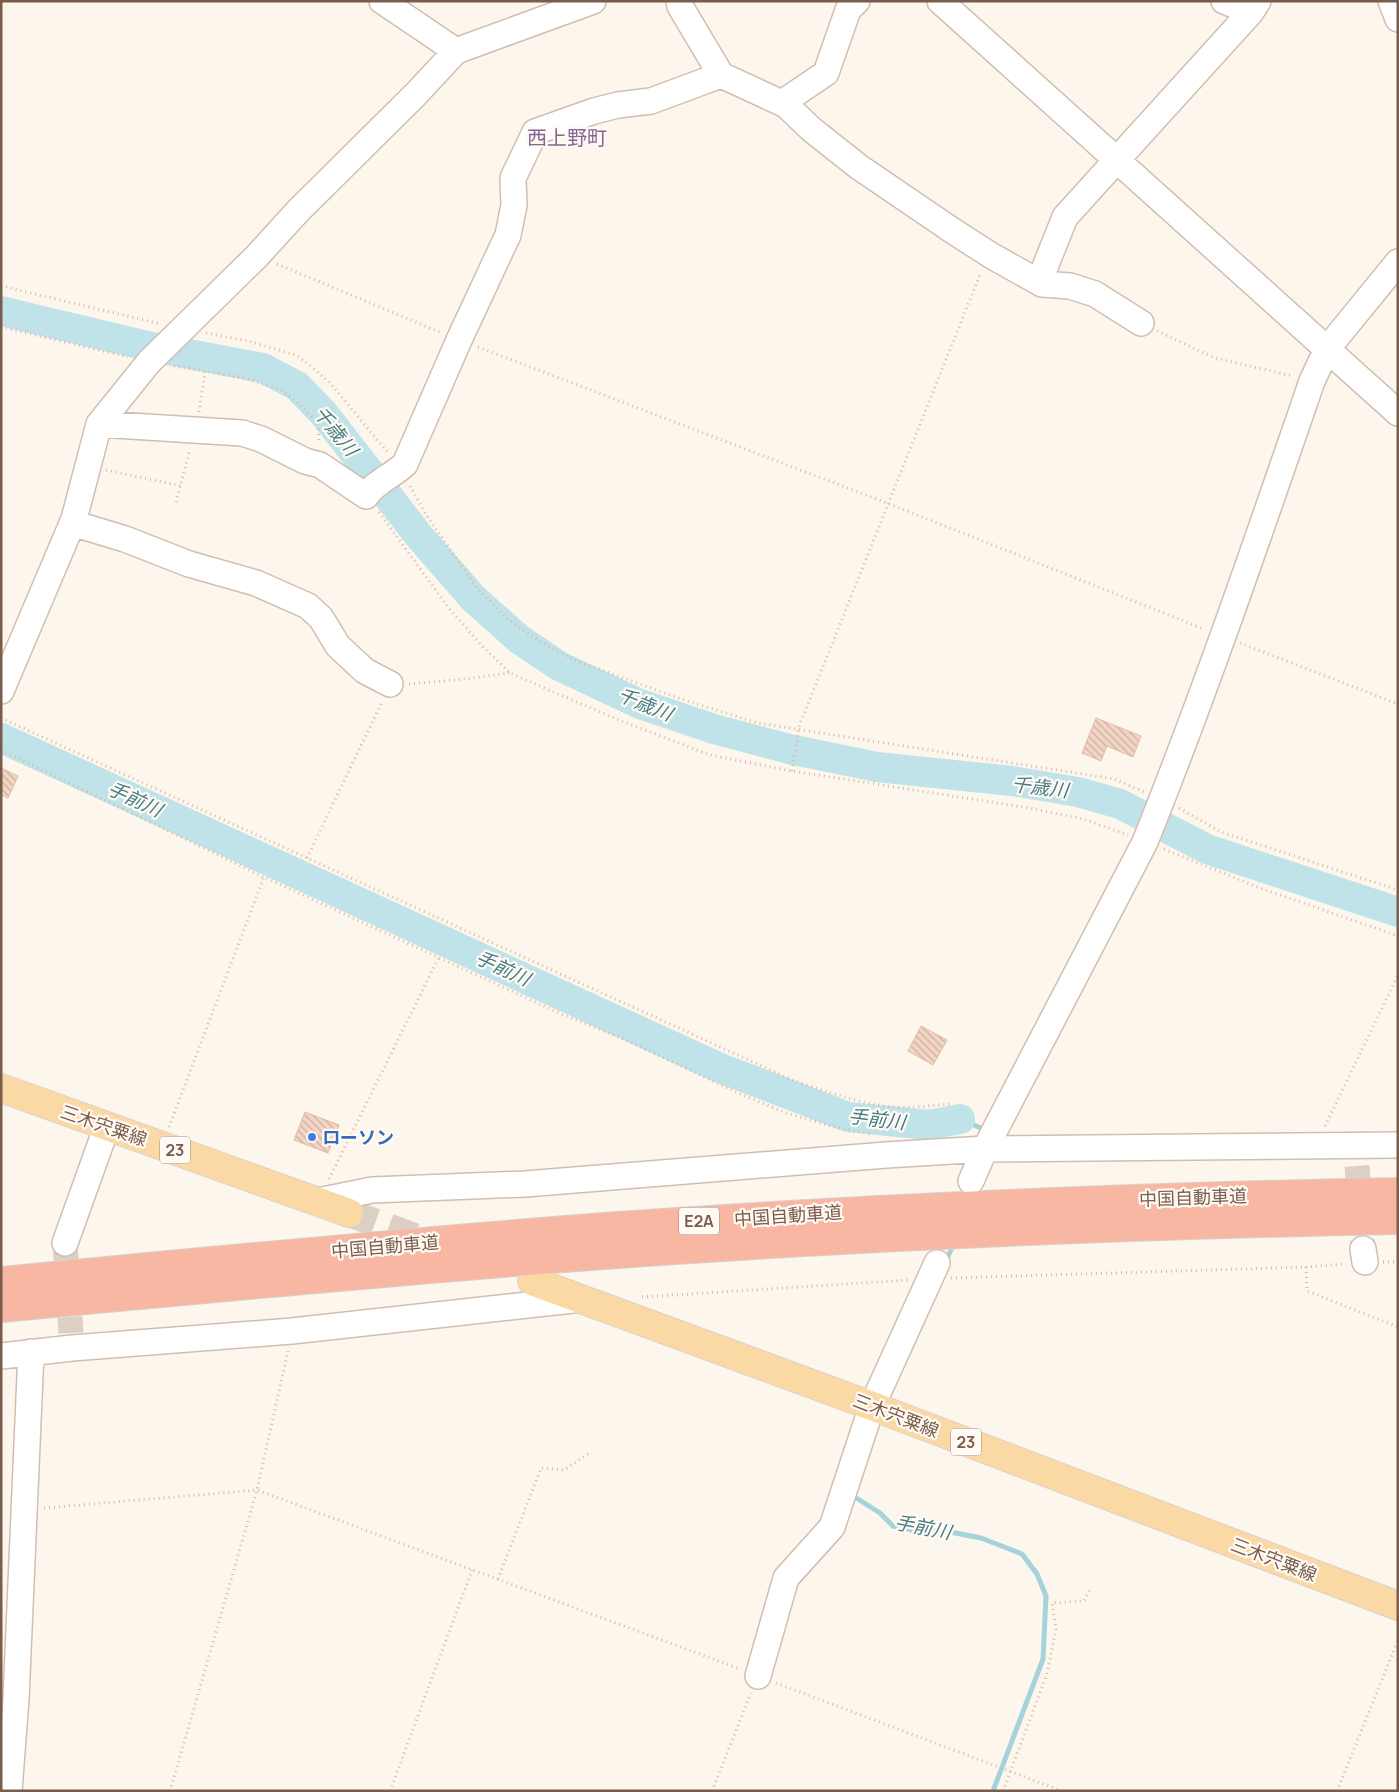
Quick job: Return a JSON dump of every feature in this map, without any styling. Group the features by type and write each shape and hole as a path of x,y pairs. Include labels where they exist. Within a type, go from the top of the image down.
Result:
{"highway":[{"name":"中国自動車道","path":"1,1281 594,1228 866,1210 1210,1196 1398,1192"},
{"name":"中国自動車道","path":"1,1308 274,1282 605,1255 902,1237 1226,1223 1398,1220"}],"main road":[{"name":"三木宍粟線","path":"1,1088 349,1213"},
{"name":"三木宍粟線","path":"532,1280 872,1406 1398,1606"}],"street":[{"path":"382,1 456,51"},
{"path":"1,691 72,523 99,424 153,359 257,256 298,211 416,94 456,51 593,1"},
{"path":"679,1 680,6 721,75 786,106 811,129 859,167 992,256 1042,284 1070,286 1095,294 1141,324"},
{"path":"786,106 789,98 826,73 848,10 857,1"},
{"path":"940,1 1398,413"},
{"path":"1224,1 1254,7"},
{"path":"1391,1 1398,18"},
{"path":"1042,284 1043,272 1065,217 1254,7"},
{"path":"99,424 242,433 261,439 305,461 320,465 368,492 406,464 459,340 508,235 514,204 513,178 535,132 594,111 618,105 651,101 721,75"},
{"path":"971,1181 984,1148 1147,838 1162,803 1224,637 1312,381 1327,349 1398,262"},
{"path":"72,523 125,539 188,564 256,583 308,606 321,618 338,646 365,671 390,684"},
{"path":"65,1243 107,1126"},
{"path":"318,1201 372,1190 525,1184 984,1148 1316,1145 1356,1156 1398,1145"},
{"path":"758,1676 786,1578 832,1527 872,1406 933,1271"},
{"path":"1,1356 31,1352 71,1341 292,1331 582,1299"},
{"path":"9,1791 16,1699 31,1352"}],"path":[{"path":"257,256 459,340 887,503 1398,704"},
{"path":"792,771 798,729 981,271 992,256"},
{"path":"1,286 182,331 248,341 296,355 331,384 380,442 397,472 478,588 508,620 551,648 579,662 687,701 758,723 1114,779 1221,832 1398,890"},
{"path":"1141,324 1215,358 1312,381"},
{"path":"1,328 244,378 282,390 302,406 318,425 320,465"},
{"path":"88,466 181,486"},
{"path":"368,492 447,606 483,648 510,673 619,720 710,755 792,771 1083,818 1147,838 1260,888 1398,936"},
{"path":"307,858 390,684 428,683 510,673"},
{"path":"1,718 790,1079 837,1096 884,1106 917,1107 950,1104"},
{"path":"1,750 264,877 559,1013 626,1040 736,1092 786,1113 838,1128 876,1135"},
{"path":"163,1145 172,1115 264,877"},
{"path":"318,1201 439,957"},
{"path":"1316,1145 1398,975"},
{"path":"642,1297 933,1271 1306,1267 1364,1256 1398,1262"},
{"path":"1306,1267 1307,1291 1398,1327"},
{"path":"170,1791 257,1490 292,1331"},
{"path":"498,1579 541,1468 564,1470 591,1452"},
{"path":"25,1510 257,1490 1062,1791"},
{"path":"390,1791 472,1570"},
{"path":"1003,1791 1047,1674 1056,1629 1052,1603 1084,1601 1090,1589"},
{"path":"1337,1791 1398,1640"},
{"path":"712,1791 758,1676"}],"building":[{"path":"1096,718 1141,736 1133,757 1107,746 1101,761 1082,753"},
{"path":"1,768 18,776 8,798 1,795"},
{"path":"921,1026 947,1040 933,1065 908,1051"},
{"path":"305,1112 339,1125 328,1153 294,1140"}],"waterway":[{"name":"千歳川","path":"1,311 152,347 263,368 297,386 324,414 419,536 473,598 519,639 559,666 640,704 714,729 789,749 877,767 1012,781 1078,792 1120,804 1207,849 1398,912"},
{"name":"手前川","path":"1,738 720,1068 848,1117 929,1125 960,1119"},
{"name":"手前川","path":"960,1119 988,1131"},
{"name":"手前川","path":"945,1263 954,1243"},
{"name":"手前川","path":"850,1494 880,1513 893,1526 912,1530 945,1531 981,1538 1022,1554 1037,1574 1046,1596 1043,1659 993,1791"}],"tunnel":[{"path":"1357,1166 1363,1249"},
{"path":"349,1213 493,1266"},
{"path":"65,1243 71,1333"}],"place":[{"name":"ローソン","path":"312,1137"}],"district":[{"name":"西上野町","path":"567,137"}]}
